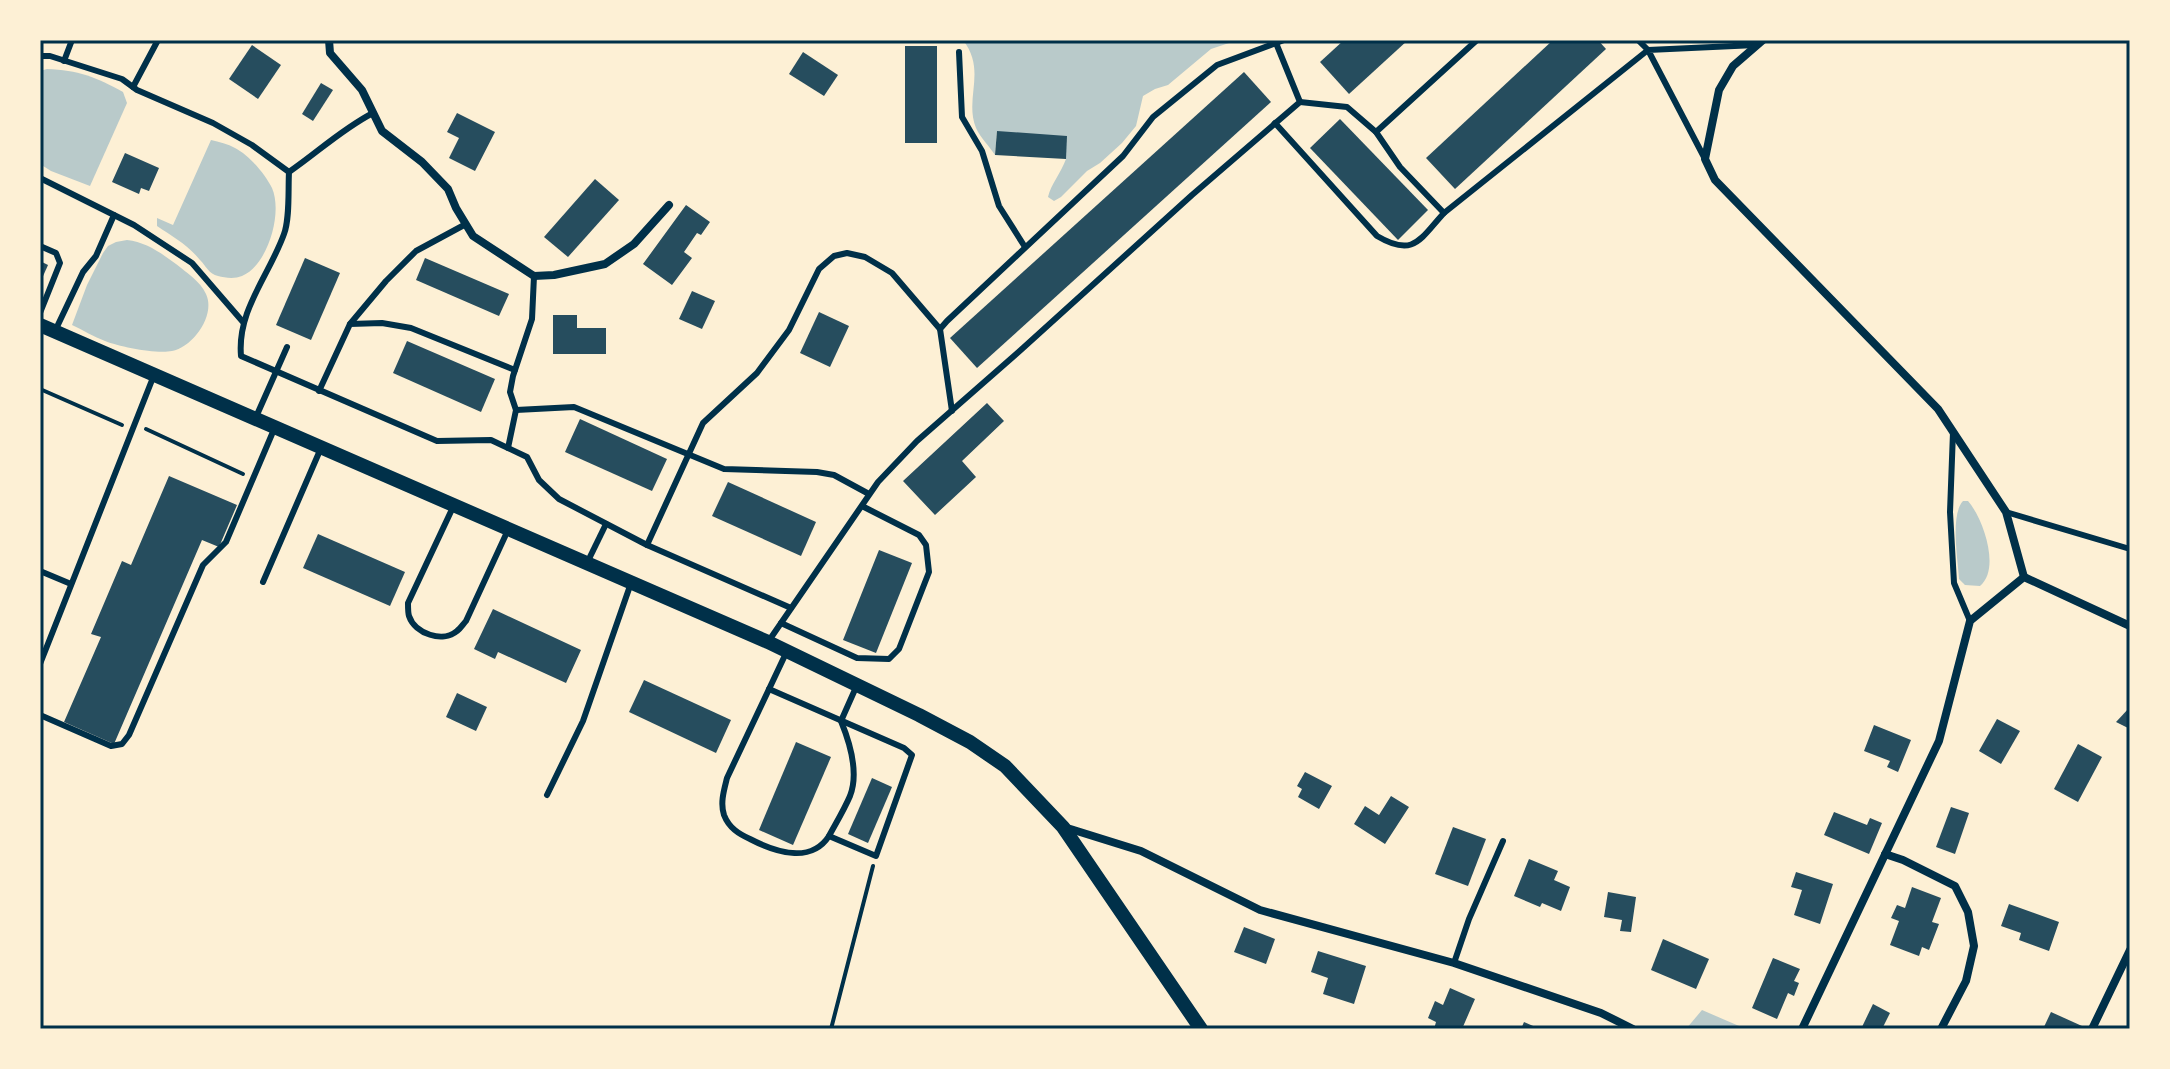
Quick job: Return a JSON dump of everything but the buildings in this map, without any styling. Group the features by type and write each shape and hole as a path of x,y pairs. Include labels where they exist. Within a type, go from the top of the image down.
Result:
{"street":[{"path":"329,40 330,53 362,90 382,131 422,162 448,189 473,236 534,276 605,264 634,244 669,205"},
{"path":"1760,43 1733,66 1719,90 1705,159 1715,180 1938,409 2006,512 2024,577 2130,626"},
{"path":"40,325 768,642 970,742 1005,766 1063,827 1201,1029"},
{"path":"1802,1029 1939,741 1970,621 2024,577"},
{"path":"1063,827 1141,851 1260,910 1454,963 1601,1013 1633,1029"},
{"path":"1885,854 1955,886 1968,912 1974,946 1966,981 1941,1029"},
{"path":"2092,1029 2130,950"}],"lane":[{"path":"64,61 72,40"},
{"path":"133,87 158,40"},
{"path":"940,329 1123,156 1153,117 1217,65 1284,40"},
{"path":"1376,132 1477,40"},
{"path":"1638,40 1648,50 1705,159"},
{"path":"1276,43 1300,102"},
{"path":"1275,123 1377,236 1391,244 1410,246 1444,213 1648,50 1760,43"},
{"path":"959,52 962,117 982,151 999,206 1025,247"},
{"path":"40,56 50,56 122,79 133,87 213,123 252,145 289,172"},
{"path":"768,642 869,494 917,441 1300,102 1347,107 1376,132 1400,167 1444,213"},
{"path":"289,172 322,149 347,126 373,113"},
{"path":"289,172 285,232 243,322 241,356 437,441 491,440 527,457 539,480 559,499 647,545 791,608"},
{"path":"40,178 134,225 192,263 243,322"},
{"path":"55,331 83,272 96,256 114,215"},
{"path":"319,391 350,324 386,281 416,251 466,224"},
{"path":"40,246 56,253 60,263 40,313"},
{"path":"647,545 703,423 757,373 789,330 819,269 834,256 847,253 865,257 892,273 940,329 952,411"},
{"path":"508,448 516,410 510,392 532,319 534,276"},
{"path":"350,324 382,323 411,328 515,370"},
{"path":"255,419 287,347"},
{"path":"40,664 154,375"},
{"path":"516,410 574,407 724,469 817,472 834,475 869,494"},
{"path":"40,715 111,746 122,744 129,735 203,565 226,542 275,427"},
{"path":"1953,432 1950,512 1954,583 1970,621"},
{"path":"263,582 321,448"},
{"path":"454,505 408,603 408,615 414,625 434,636 446,636 457,631 466,621 509,529"},
{"path":"781,623 857,658 889,659 899,649 929,572 926,545 919,535 862,506"},
{"path":"2006,512 2130,549"},
{"path":"587,563 606,524"},
{"path":"40,571 71,584"},
{"path":"547,795 583,721 631,583"},
{"path":"787,651 727,778 723,798 724,815 734,831 768,848 787,854 812,851 829,836 851,793 853,766 850,742 841,721 857,684"},
{"path":"769,689 904,748 912,755 876,856 829,836"},
{"path":"1454,963 1469,919 1503,841"}],"path":[{"path":"40,389 253,478"},
{"path":"831,1029 876,856"}],"shaded area":[{"path":"963,40 1238,40 1211,49 1168,85 1143,96 1136,126 1122,143 1054,201 1048,197 1066,159 997,131 995,155 976,128 972,106 973,63"},
{"path":"47,69 86,75 123,92 127,103 90,186 40,164 40,71"},
{"path":"211,140 240,151 251,160 269,183 275,199 274,224 266,250 251,270 236,278 212,274 180,241 157,226 157,218 173,225"},
{"path":"127,240 165,256 193,278 206,294 208,311 201,329 180,348 165,352 129,348 72,325 103,253 108,246"},
{"path":"1963,501 1968,501 1974,509 1988,544 1989,568 1980,586 1965,585 1959,579 1956,527"},
{"path":"1702,1010 1746,1029 1686,1029"}]}
